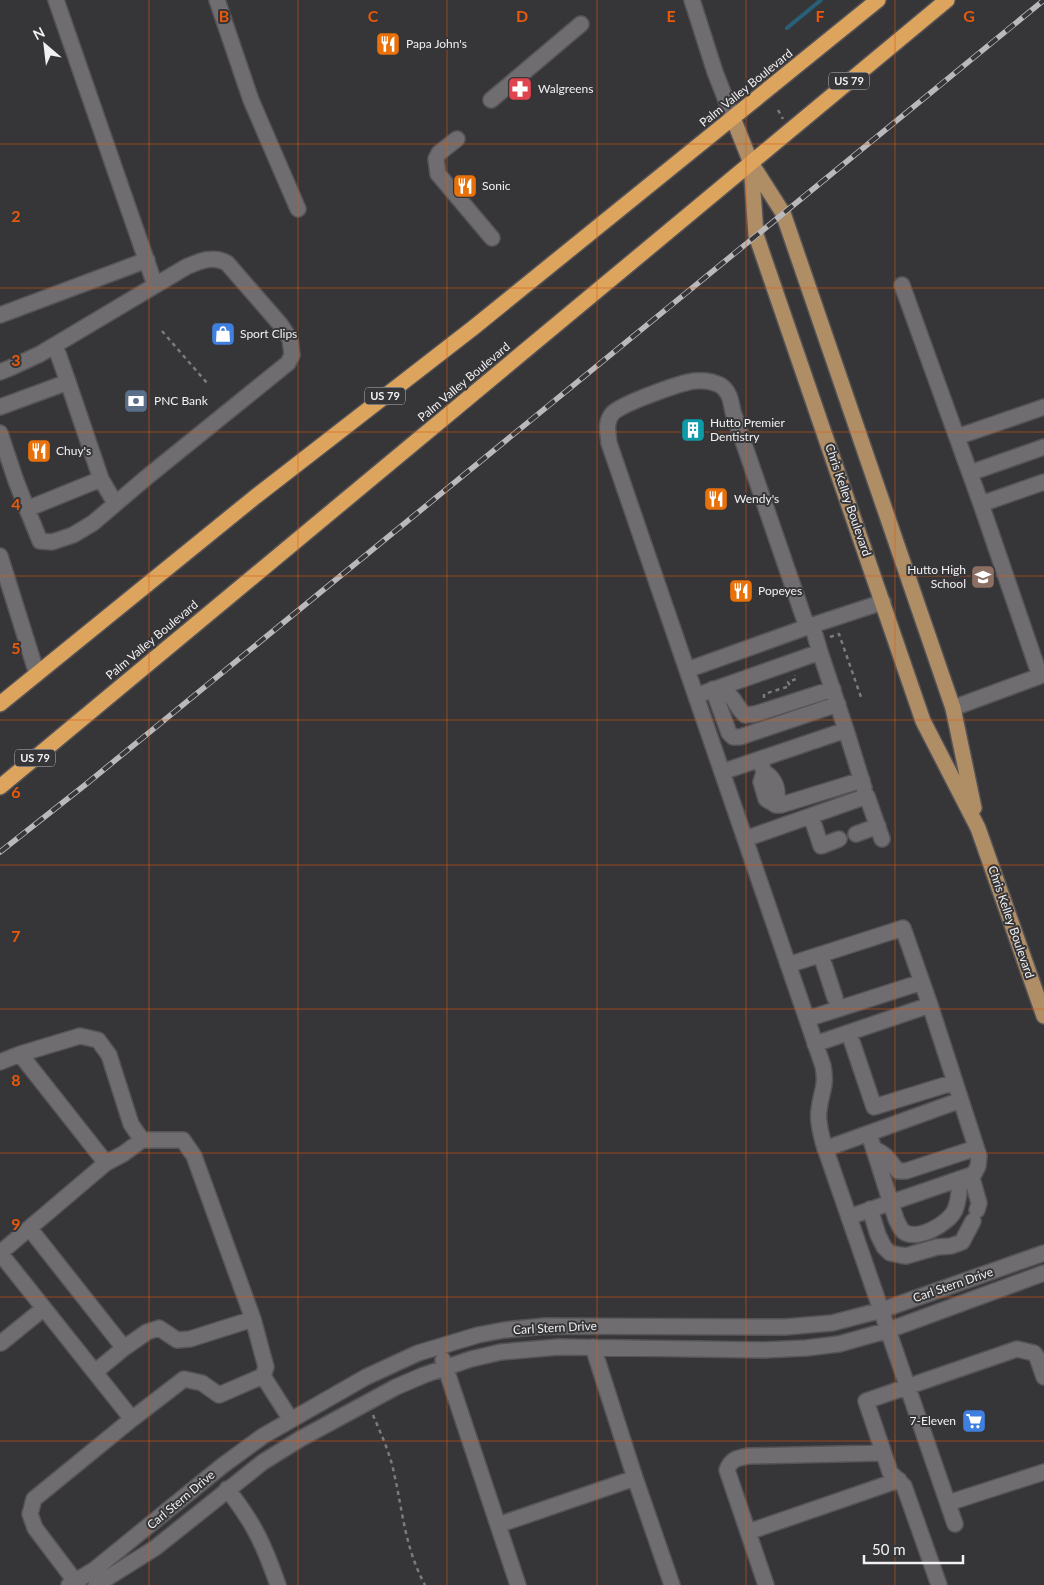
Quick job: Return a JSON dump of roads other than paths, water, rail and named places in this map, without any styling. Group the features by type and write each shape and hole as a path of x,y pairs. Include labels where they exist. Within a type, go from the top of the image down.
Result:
{"highway":[{"name":"Palm Valley Boulevard","path":"0,704 255,497 473,328 878,0"},
{"name":"Palm Valley Boulevard","path":"0,786 947,0"}],"main road":[{"name":"Chris Kelley Boulevard","path":"733,118 751,162 783,213 952,708 978,828 1044,1016"},
{"name":"Chris Kelley Boulevard","path":"751,162 756,235 923,721 978,828"}],"street":[{"path":"56,0 155,285"},
{"path":"217,0 251,100 298,209"},
{"path":"692,0 715,72 733,118"},
{"path":"491,100 582,24"},
{"path":"458,139 440,153 436,159 438,174 492,238"},
{"path":"0,372 54,345 155,285 200,261 212,258 227,262 280,324 290,339 292,348 292,355 288,363 115,503 93,523 73,535 52,542 40,541 16,481 0,433"},
{"path":"0,315 147,260"},
{"path":"902,285 981,504 1040,676 952,708"},
{"path":"54,345 101,480 115,503"},
{"path":"856,834 880,832 820,652 733,412 730,395 722,386 709,381 693,382 636,400 613,412 607,424 609,443 807,1019 824,1075 824,1088 818,1119 825,1149 955,1524"},
{"path":"0,407 68,382"},
{"path":"957,437 1044,407"},
{"path":"970,473 1044,447"},
{"path":"27,509 101,480"},
{"path":"981,504 1044,482"},
{"path":"0,556 37,674"},
{"path":"687,670 809,626 883,602"},
{"path":"696,696 722,690 820,652"},
{"path":"722,690 735,701 738,710 745,715 755,714 832,688"},
{"path":"722,690 729,733 733,737 740,737 838,704"},
{"path":"722,772 762,766 846,730"},
{"path":"762,766 761,782 766,799 781,806 862,780"},
{"path":"745,838 867,796"},
{"path":"811,816 821,846 839,840"},
{"path":"788,964 903,928 930,1006 950,1083 961,1100 979,1156 978,1166 974,1174 849,1217"},
{"path":"821,955 835,998"},
{"path":"807,1019 922,982"},
{"path":"815,1044 851,1037 930,1006"},
{"path":"0,1062 80,1036 98,1040 109,1056 131,1124 142,1140"},
{"path":"851,1037 874,1107 950,1083"},
{"path":"20,1054 106,1163"},
{"path":"825,1149 961,1100"},
{"path":"868,1134 899,1226 904,1232 912,1234 923,1232 947,1222 954,1211 965,1177"},
{"path":"74,1584 35,1528 30,1514 34,1499 184,1379 202,1383 219,1395 263,1376 266,1367 253,1319 194,1156 183,1140 142,1140 123,1154 106,1163 0,1253 132,1419"},
{"path":"874,1149 885,1154 898,1171 906,1171 976,1148"},
{"path":"870,1209 878,1235 884,1247 890,1253 906,1256 937,1247 951,1246 962,1242 979,1204 965,1177"},
{"path":"30,1229 124,1348"},
{"name":"Carl Stern Drive","path":"74,1584 116,1553 222,1466 263,1436 384,1368 439,1346 487,1334 545,1326 785,1327 832,1323 882,1310 1044,1253"},
{"name":"Carl Stern Drive","path":"96,1585 155,1548 263,1462 300,1439 396,1387 446,1367 501,1352 552,1347 784,1349 839,1344 889,1330 1044,1273"},
{"path":"0,1343 44,1309"},
{"path":"95,1372 147,1332 159,1328 177,1340 190,1339 253,1319"},
{"path":"439,1346 518,1585"},
{"path":"593,1347 672,1585"},
{"path":"939,1585 904,1486 890,1472 866,1401 1017,1349 1034,1352 1044,1377"},
{"path":"263,1376 290,1420"},
{"path":"766,1585 727,1470 730,1462 737,1458 883,1453"},
{"path":"948,1503 1044,1472"},
{"path":"498,1525 635,1478"},
{"path":"748,1532 899,1480"},
{"path":"227,1489 258,1534 278,1585"}],"waterway":[{"path":"787,28 821,0"}],"railway":[{"path":"0,852 85,785 1044,0"}],"place":[{"name":"Papa John's","path":"388,44"},
{"name":"Walgreens","path":"520,89"},
{"name":"Sonic","path":"465,186"},
{"name":"Sport Clips","path":"223,334"},
{"name":"PNC Bank","path":"136,401"},
{"name":"Hutto Premier Dentistry","path":"693,430"},
{"name":"Chuy's","path":"39,451"},
{"name":"Wendy's","path":"716,499"},
{"name":"Hutto High School","path":"983,577"},
{"name":"Popeyes","path":"741,591"},
{"name":"7-Eleven","path":"974,1421"}]}
